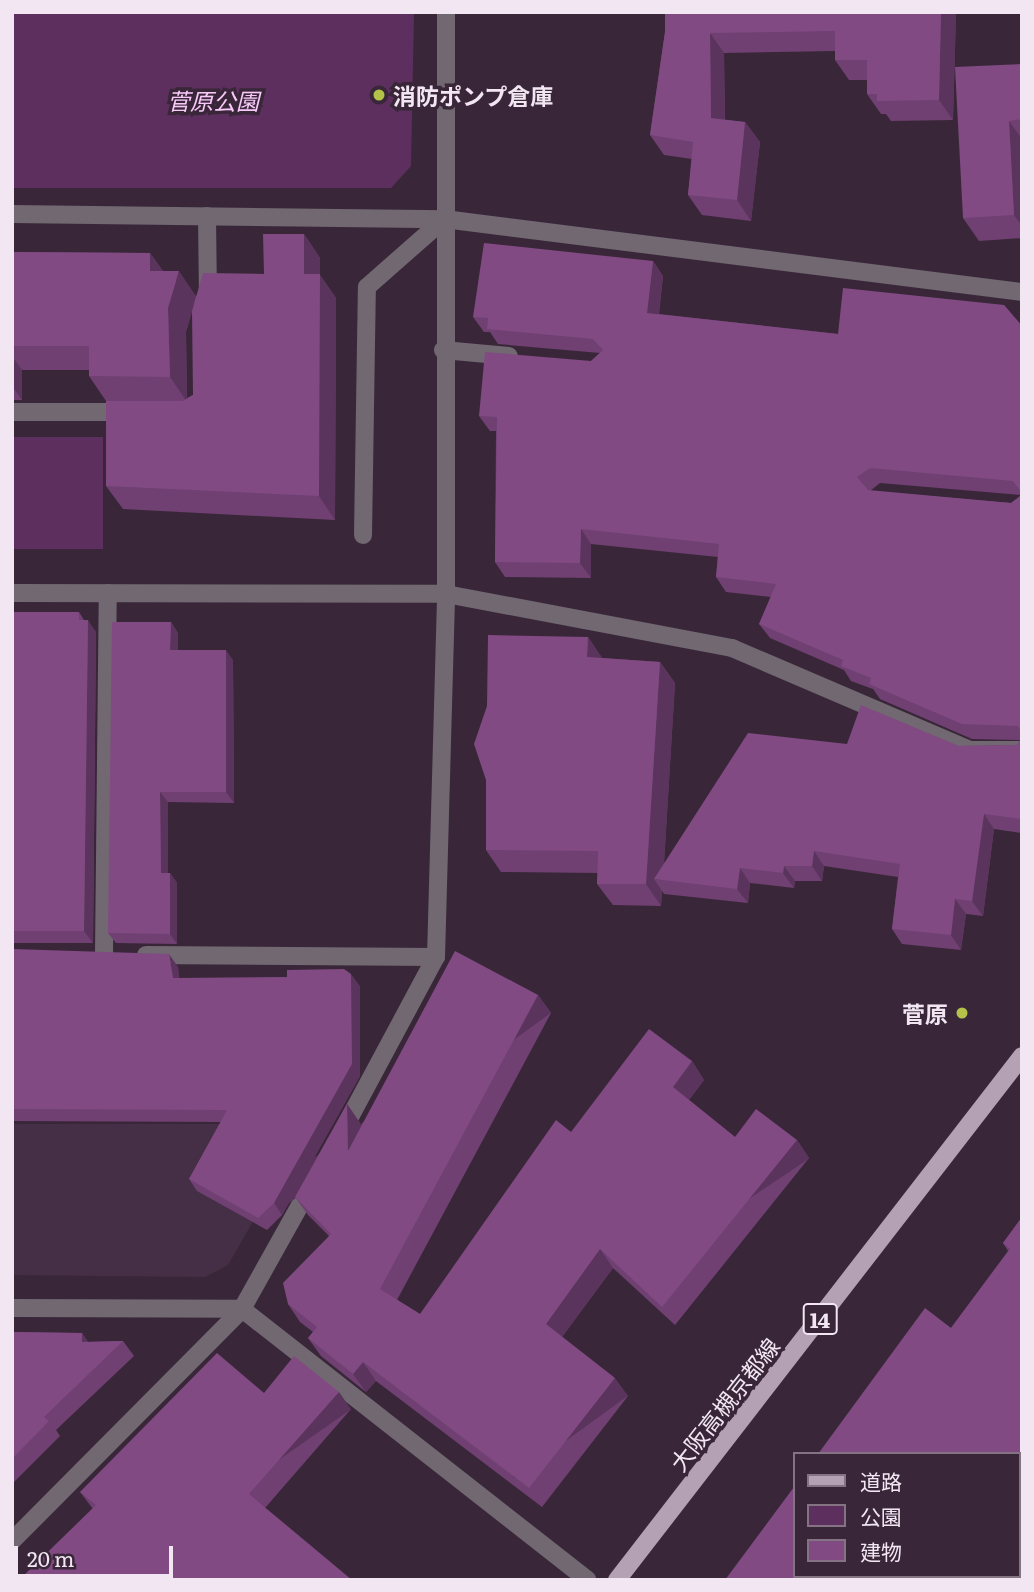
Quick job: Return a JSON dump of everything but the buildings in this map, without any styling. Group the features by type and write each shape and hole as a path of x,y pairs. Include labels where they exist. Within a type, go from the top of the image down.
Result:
{"main road":[{"name":"大阪高槻京都線","path":"617,1580 1022,1056"}],"street":[{"path":"12,1541 242,1309 436,957 446,593 443,350 446,12"},
{"path":"12,214 444,219 1022,292"},
{"path":"202,321 207,216"},
{"path":"363,535 367,287 444,219"},
{"path":"443,350 536,359"},
{"path":"12,412 146,412"},
{"path":"12,593 446,593 732,648 970,750 1022,750"},
{"path":"108,593 118,955"},
{"path":"78,954 436,957"},
{"path":"12,1308 242,1309 587,1580"}],"shaded area":[{"path":"12,1124 309,1124 228,1265 205,1277 12,1275"}],"green space":[{"name":"菅原公園","path":"12,12 414,12 411,166 391,188 12,188"},
{"path":"12,437 103,437 103,549 12,549"}],"place":[{"name":"消防ポンプ倉庫","path":"379,95"},
{"name":"菅原","path":"962,1013"}]}
